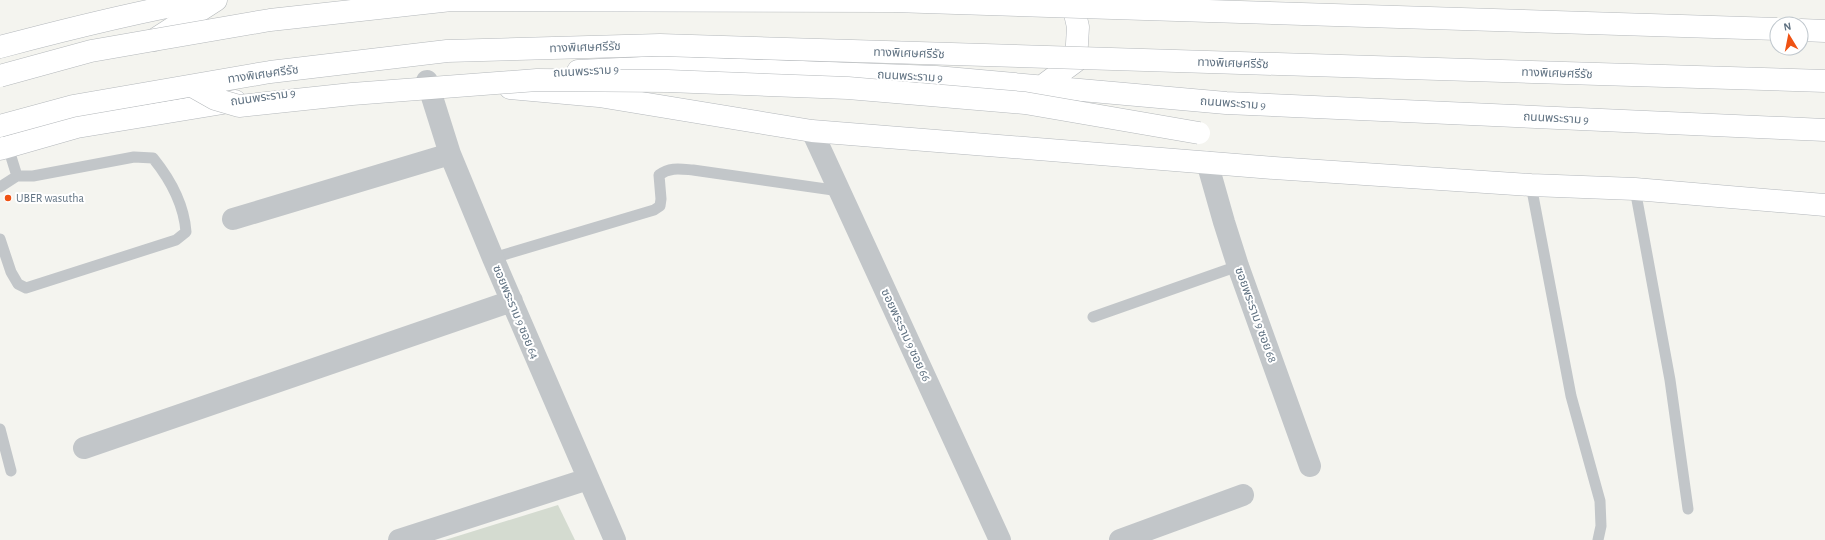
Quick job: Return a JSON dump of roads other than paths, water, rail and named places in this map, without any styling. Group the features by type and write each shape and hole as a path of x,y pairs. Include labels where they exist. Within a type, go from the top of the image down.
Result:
{"main road":[{"path":"0,48 149,5 204,0"},
{"path":"154,40 216,0"},
{"path":"0,76 91,51 270,20 451,0 893,1 1769,29"},
{"path":"1041,87 1076,61 1078,27 1072,0"},
{"path":"1809,30 1825,31"},
{"name":"ทางพิเศษศรีรัช","path":"0,126 73,106 270,72 447,52 660,45 1825,81"},
{"name":"ถนนพระราม 9","path":"4,148 77,127 265,96 423,80 663,67 936,77 1226,104 1825,130"},
{"path":"423,80 599,96 812,131 1207,162 1531,185 1635,189 1825,205"},
{"path":"192,86 215,99 239,106 352,94 537,80 668,81 848,88 1025,103 1199,133"}],"street":[{"name":"ซอยพระราม 9 ซอย 64","path":"423,80 450,154 493,258 615,540"},
{"name":"ซอยพระราม 9 ซอย 66","path":"812,131 1000,540"},
{"path":"233,219 450,154"},
{"name":"ซอยพระราม 9 ซอย 68","path":"1207,162 1238,266 1310,466"},
{"path":"84,448 512,301"},
{"path":"399,540 588,479"},
{"path":"1120,540 1243,495"}],"lane":[{"path":"4,148 17,176"},
{"path":"0,187 17,176 33,176 134,157 153,158 165,172 179,202 185,220 186,232 176,240 26,288 18,284 11,272 0,239"},
{"path":"493,258 654,210 660,206 661,199 659,175 666,170 675,168 840,191"},
{"path":"1531,185 1571,396 1600,501 1601,526 1598,540"},
{"path":"1635,189 1670,380 1688,509"},
{"path":"1093,317 1238,266"},
{"path":"0,429 11,471"}],"place":[{"name":"UBER wasutha","path":"8,198"}]}
